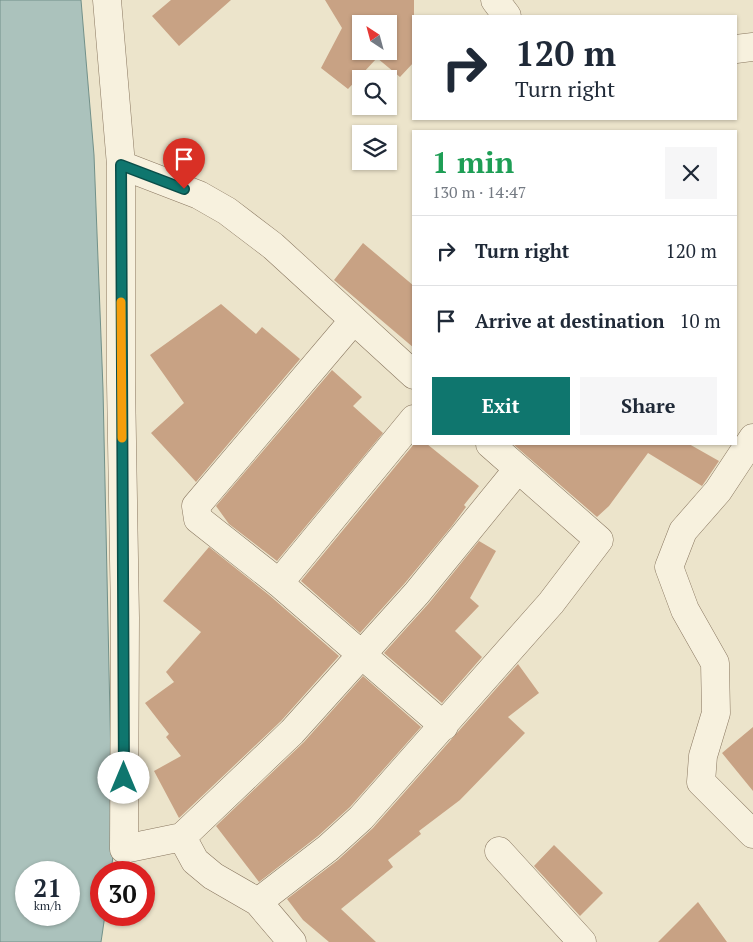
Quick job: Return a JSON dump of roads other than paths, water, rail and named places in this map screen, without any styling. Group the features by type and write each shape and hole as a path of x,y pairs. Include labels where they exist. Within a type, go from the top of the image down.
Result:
{"street":[{"path":"106,0 121,165 121,382 125,618 124,849 182,837 292,732 454,549 518,469"},
{"path":"495,0 506,15"},
{"path":"737,49 753,47"},
{"path":"121,165 199,195 227,211 272,246 412,373"},
{"path":"353,321 196,506 198,519 280,583 444,726"},
{"path":"280,583 412,421"},
{"path":"753,438 718,491 683,531 669,567 685,610 715,663 716,714 703,756 701,782 753,834"},
{"path":"258,902 346,833 444,726 551,603 599,540 491,445"},
{"path":"182,837 195,861 213,876 258,902 292,942"},
{"path":"499,851 582,942"}],"water":[{"path":"0,0 81,0 94,155 103,389 113,856 112,861 90,861 90,926 103,926 101,942 0,942"}]}
